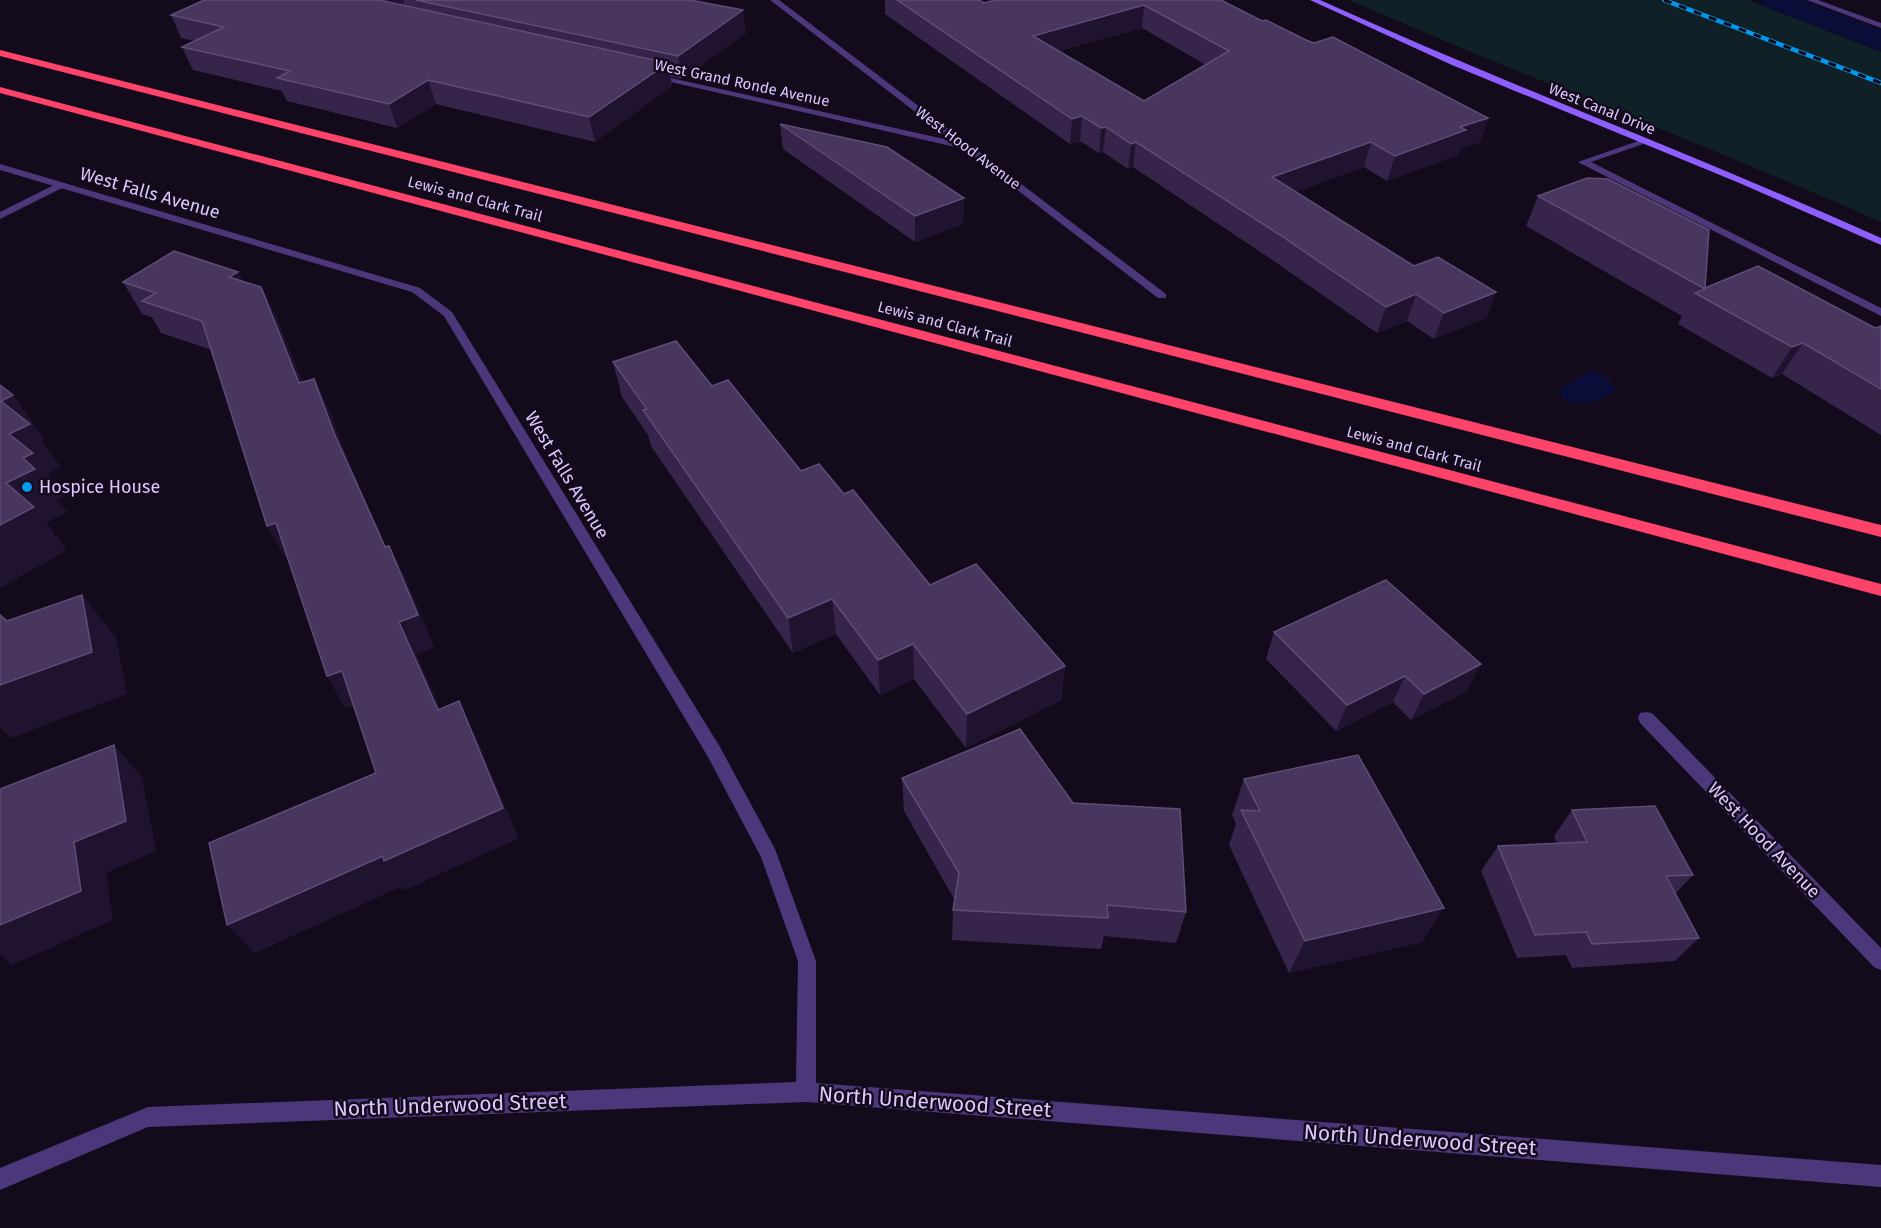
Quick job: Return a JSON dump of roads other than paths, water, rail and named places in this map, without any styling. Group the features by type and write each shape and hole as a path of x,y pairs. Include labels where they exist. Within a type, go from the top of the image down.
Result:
{"highway":[{"name":"Lewis and Clark Trail","path":"0,53 1881,531"},
{"name":"Lewis and Clark Trail","path":"0,90 1881,590"}],"street":[{"name":"West Hood Avenue","path":"774,0 1162,296"},
{"name":"West Canal Drive","path":"1314,0 1416,48 1792,200 1881,242"},
{"path":"1811,0 1881,26"},
{"name":"West Grand Ronde Avenue","path":"640,75 966,147"},
{"path":"1644,142 1583,162 1881,313"},
{"name":"West Falls Avenue","path":"0,167 416,290 448,314 714,752 769,855 807,961 806,1092"},
{"path":"0,216 60,185"},
{"name":"West Hood Avenue","path":"1646,718 1881,962"},
{"name":"North Underwood Street","path":"0,1179 148,1117 806,1092 1881,1176"}],"waterway":[{"path":"1775,0 1881,41"}],"railway":[{"path":"1664,0 1881,83"}],"place":[{"name":"Hospice House","path":"27,487"}]}
